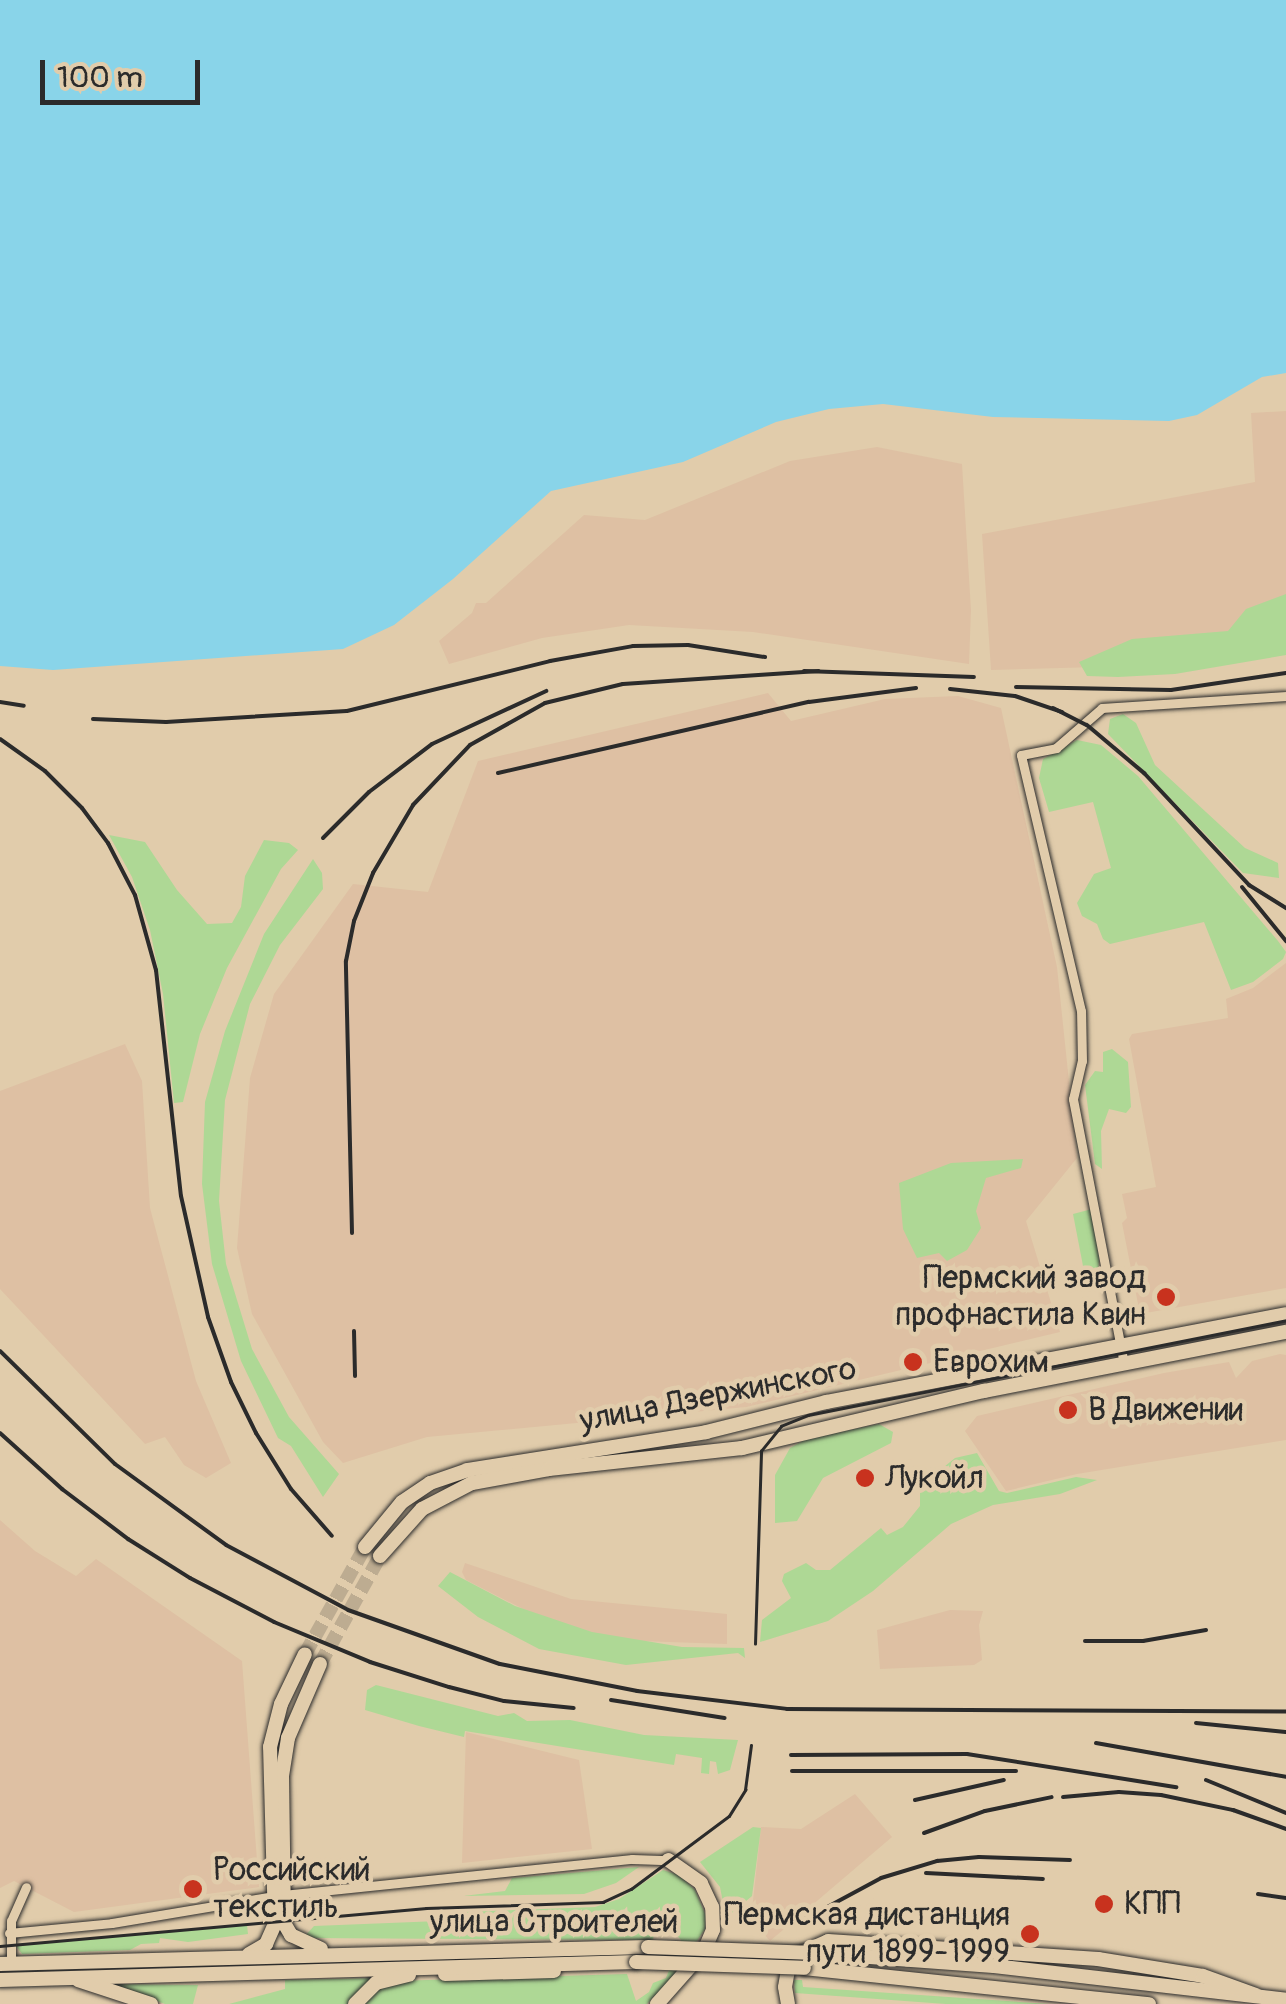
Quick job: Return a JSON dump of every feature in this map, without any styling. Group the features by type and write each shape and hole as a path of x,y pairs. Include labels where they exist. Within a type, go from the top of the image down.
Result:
{"main road":[{"name":"улица Дзержинского","path":"365,1548 402,1502 430,1483 467,1470 691,1434 826,1402 1286,1314"},
{"name":"улица Дзержинского","path":"380,1556 422,1510 472,1483 549,1468 742,1448 902,1408 1286,1332"},
{"path":"305,1654 282,1704 270,1747 280,1896 283,1920 291,1936 336,1953"},
{"path":"242,1956 262,1949 271,1938 276,1921 284,1752 320,1664"},
{"path":"657,2004 704,1951 712,1930 712,1907 701,1883 668,1860"},
{"path":"788,2004 785,1987 789,1965 797,1955 828,1941 1098,1959 1189,1972 1256,1995"},
{"name":"улица Строителей","path":"6,1964 648,1946 994,1966 1286,2000"},
{"path":"355,2004 371,1986 392,1977 545,1972 611,1962"},
{"name":"улица Строителей","path":"0,1980 636,1962 804,1968 1150,2004"},
{"path":"68,1977 152,2004"}],"street":[{"path":"1124,1364 1073,1099 1082,1061 1081,1010 1021,755 1056,748 1102,708 1286,696"},
{"path":"9,1933 103,1924 280,1896 632,1859 668,1860"},
{"path":"6,1964 9,1933 26,1888"}],"shaded area":[{"path":"1286,411 1286,646 1133,666 991,670 982,534 1255,482 1251,413"},
{"path":"877,447 962,464 971,610 969,664 753,632 629,625 542,638 449,664 439,641 472,613 476,603 486,603 584,515 645,520 790,461"},
{"path":"768,693 791,721 885,699 958,696 1001,708 1057,967 1077,1158 1026,1221 1060,1332 746,1407 427,1437 343,1463 323,1442 252,1314 237,1248 250,1078 274,994 353,884 428,892 478,761"},
{"path":"1286,963 1286,1288 1140,1314 1122,1223 1127,1218 1122,1194 1156,1187 1129,1039 1132,1034 1228,1018 1226,999 1253,988"},
{"path":"125,1044 142,1081 150,1208 196,1381 231,1463 206,1478 184,1465 165,1437 145,1444 0,1289 0,1091"},
{"path":"1286,1355 1286,1440 1077,1474 1006,1491 965,1431 977,1416 1164,1373 1229,1362 1236,1378 1252,1361"},
{"path":"0,1520 35,1551 76,1576 96,1559 242,1661 259,1887 74,1912 14,1881 0,1888"},
{"path":"465,1563 571,1599 727,1614 727,1644 582,1639 466,1580 462,1572"},
{"path":"950,1610 983,1611 979,1625 982,1660 974,1665 880,1669 877,1630"},
{"path":"466,1732 579,1760 592,1849 462,1863"},
{"path":"855,1794 892,1837 770,1941 751,1919 761,1827 801,1829"}],"green space":[{"path":"1286,594 1286,655 1175,674 1118,677 1087,676 1079,662 1132,639 1228,631 1246,609"},
{"path":"1123,714 1136,723 1155,765 1245,848 1278,863 1279,878 1243,873 1108,734 1110,719"},
{"path":"1077,740 1101,745 1138,776 1278,941 1286,952 1283,959 1253,982 1231,990 1204,922 1110,944 1103,939 1097,924 1082,916 1077,903 1094,874 1111,868 1093,802 1049,812 1039,778 1043,759"},
{"path":"109,835 145,842 177,890 207,924 232,923 241,907 245,876 264,840 289,843 298,850 281,869 227,968 200,1034 183,1102 174,1103 163,994 150,930 132,877"},
{"path":"313,859 322,873 323,889 280,945 250,1004 225,1100 219,1201 226,1264 252,1349 289,1417 339,1474 323,1497 291,1446 278,1438 241,1361 212,1264 202,1184 205,1102 225,1031 264,934"},
{"path":"1112,1049 1128,1062 1131,1107 1126,1113 1109,1109 1101,1131 1102,1169 1095,1164 1085,1085 1095,1071 1103,1072 1103,1052"},
{"path":"1023,1159 1021,1168 986,1178 976,1211 981,1228 967,1250 947,1261 939,1253 917,1258 903,1229 899,1183 951,1163"},
{"path":"1092,1209 1100,1246 1098,1274 1084,1271 1073,1214"},
{"path":"879,1424 893,1432 891,1443 823,1478 797,1521 775,1523 775,1475 790,1448 806,1439"},
{"path":"977,1453 999,1491 1007,1493 1076,1477 1097,1480 1060,1494 993,1505 951,1524 873,1591 828,1621 760,1642 762,1620 791,1598 782,1581 784,1574 806,1563 816,1570 830,1570 881,1528 887,1535 903,1527 920,1506 920,1493 940,1484 939,1471 955,1458"},
{"path":"450,1572 515,1606 592,1632 682,1647 744,1648 745,1658 738,1653 626,1665 539,1649 478,1617 438,1586"},
{"path":"376,1685 498,1716 514,1713 527,1721 570,1720 644,1735 738,1740 730,1770 718,1774 716,1762 710,1761 709,1774 701,1773 702,1758 676,1754 674,1765 465,1731 464,1737 365,1710 367,1690"},
{"path":"753,1827 761,1828 752,1896 726,1918 720,1887 700,1862"},
{"path":"639,1867 616,1883 584,1894 463,1896 505,1891 512,1878"},
{"path":"663,1870 679,1875 695,1890 706,1916 705,1929 672,1978 647,2004 361,2004 372,1992 394,1981 627,1974 636,2001 649,1992 653,1983 666,1978 681,1940 665,1922 655,1925 653,1940 303,1938 314,1926 464,1920 466,1912 595,1907 619,1899"},
{"path":"247,1925 248,1934 188,1942 160,1938 159,1943 141,1944 130,1950 22,1954 16,1946"},
{"path":"376,1978 349,2004 229,2004 285,1989 285,1980"},
{"path":"794,1980 802,1980 803,1987 1050,2004 946,2004 795,1993"},
{"path":"109,1984 198,1985 193,2004 165,2004"}],"water":[{"path":"0,0 1286,0 1286,373 1262,377 1197,415 1169,421 993,417 883,404 829,409 776,422 683,462 551,491 453,579 394,625 343,649 53,670 0,666"}],"tunnel":[{"path":"305,1654 365,1547"},
{"path":"320,1664 380,1556"}],"tram line":[{"path":"755,1644 761,1451 781,1426 808,1415 1286,1320"},
{"path":"0,1946 426,1908 603,1902 631,1889 729,1816 745,1790 751,1745"}],"railway":[{"path":"93,719 166,722 347,711 550,661 633,646 688,645 765,657"},
{"path":"804,671 974,677"},
{"path":"352,1233 346,961 354,921 373,873 413,805 470,745 545,703 623,684 819,671"},
{"path":"1016,687 1171,690 1286,673"},
{"path":"498,773 809,702 916,688"},
{"path":"950,689 1015,696 1062,712"},
{"path":"323,838 369,792 432,744 546,691"},
{"path":"0,702 24,706"},
{"path":"1053,708 1087,725 1144,773 1249,885 1286,908"},
{"path":"0,739 45,771 82,808 108,843 135,895 156,970 181,1196 208,1317 231,1382 256,1433 291,1489 332,1536"},
{"path":"1242,887 1286,941"},
{"path":"354,1331 355,1376"},
{"path":"0,1351 115,1464 226,1545 348,1610 500,1664 637,1691 787,1709 1286,1712"},
{"path":"0,1433 62,1489 128,1539 190,1578 274,1622 370,1662 449,1687 504,1701 574,1708"},
{"path":"1085,1641 1143,1641 1206,1630"},
{"path":"611,1700 725,1718"},
{"path":"1196,1723 1286,1732"},
{"path":"1096,1743 1286,1777"},
{"path":"791,1755 967,1754 1176,1787"},
{"path":"792,1771 1016,1771"},
{"path":"915,1800 1004,1780"},
{"path":"1206,1780 1286,1813"},
{"path":"1063,1797 1119,1792 1161,1795 1233,1810 1286,1829"},
{"path":"924,1833 985,1811 1052,1797"},
{"path":"805,1919 881,1878 937,1861 979,1857 1070,1860"},
{"path":"926,1873 1043,1879"},
{"path":"1258,1894 1286,1898"}],"place":[{"name":"Пермский завод профнастила Квин","path":"1166,1297"},
{"name":"Еврохим","path":"913,1362"},
{"name":"В Движении","path":"1068,1410"},
{"name":"Лукойл","path":"865,1478"},
{"name":"Российский текстиль","path":"193,1889"},
{"name":"КПП","path":"1104,1904"},
{"name":"Пермская дистанция пути 1899-1999","path":"1030,1934"}]}
